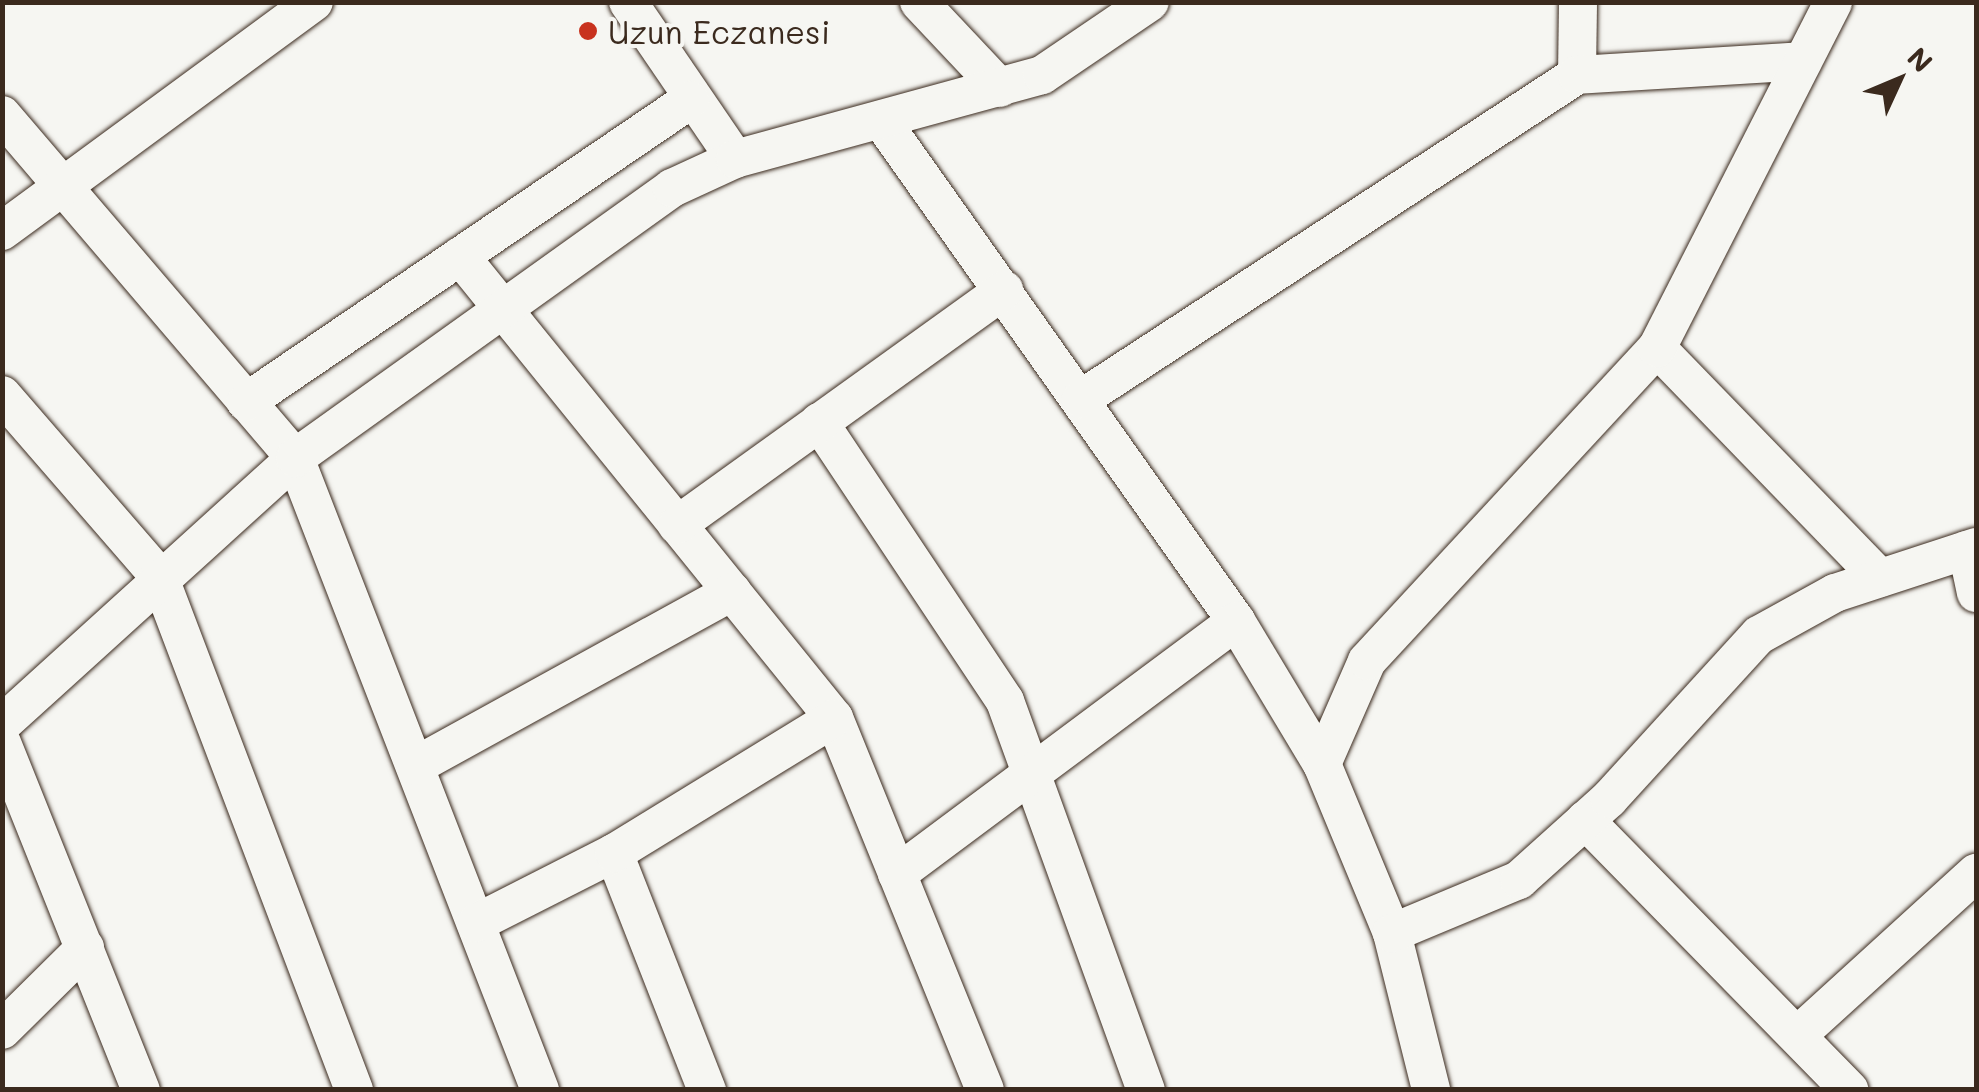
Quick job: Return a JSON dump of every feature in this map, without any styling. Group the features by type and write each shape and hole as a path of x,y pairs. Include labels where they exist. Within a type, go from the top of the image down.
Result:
{"street":[{"path":"2,230 314,2"},
{"path":"628,2 690,100 735,160"},
{"path":"2,724 159,576 295,458 672,188 735,160 1042,75 1150,2"},
{"path":"1578,2 1578,75"},
{"path":"1322,764 1367,661 1657,348 1833,2"},
{"path":"928,5 1000,88"},
{"path":"1081,399 1578,75 1803,61"},
{"path":"246,402 690,100"},
{"path":"2,115 60,190 295,458 540,1090"},
{"path":"881,120 1236,621 1322,764 1392,933 1431,1090"},
{"path":"460,256 834,718 985,1090"},
{"path":"677,524 1004,290"},
{"path":"1657,348 1880,578"},
{"path":"2,395 159,576 354,1090"},
{"path":"819,422 1005,701 1146,1090"},
{"path":"1392,933 1518,880 1584,820 1759,635 1880,578 1972,549 1976,593"},
{"path":"415,766 732,592"},
{"path":"898,874 1236,621"},
{"path":"476,922 614,853 834,718"},
{"path":"2,743 142,1090"},
{"path":"1584,820 1800,1033 1849,1090"},
{"path":"614,853 707,1090"},
{"path":"1800,1033 1976,873"},
{"path":"2,1030 84,948"}],"place":[{"name":"Uzun Eczanesi","path":"588,31"}]}
